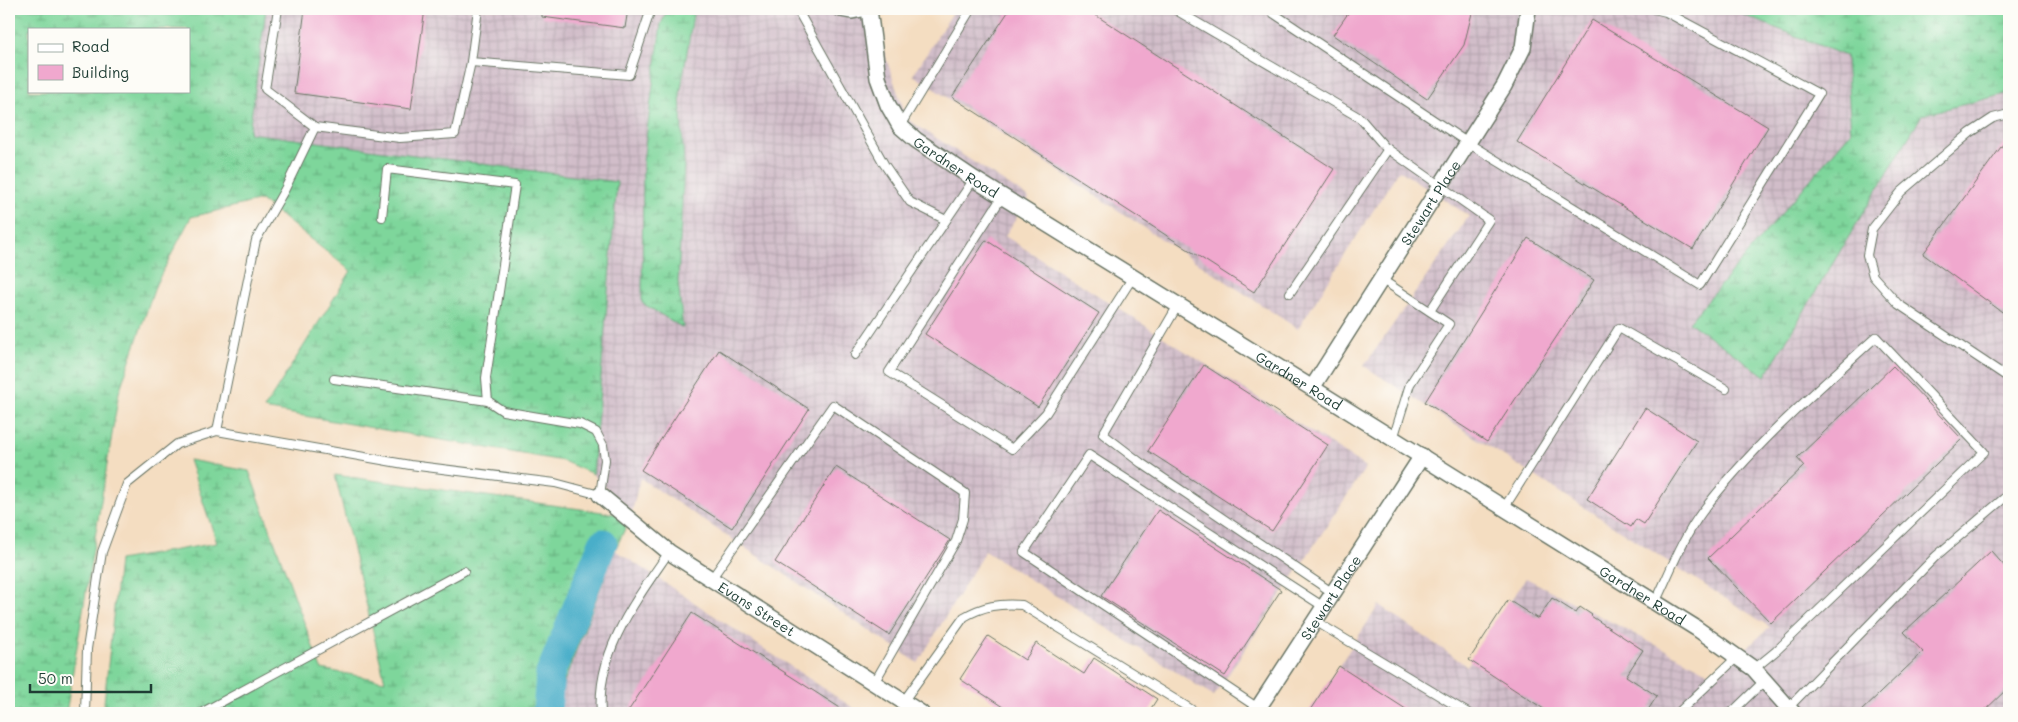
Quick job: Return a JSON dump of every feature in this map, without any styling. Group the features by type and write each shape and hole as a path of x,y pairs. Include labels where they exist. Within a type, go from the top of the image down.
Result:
{"street":[{"path":"840,9 852,11 862,9"},
{"name":"Gardner Road","path":"869,9 878,78 888,105 900,126 916,140 1002,197 1422,456 1655,603 1754,669 1791,711"},
{"name":"Stewart Place","path":"1312,388 1504,86 1523,48 1528,9"},
{"name":"Stewart Place","path":"1256,711 1422,456"},
{"name":"Evans Street","path":"600,495 669,552 920,713"}],"lane":[{"path":"278,9 265,89 315,128 400,138 455,134 472,62 478,9"},
{"path":"472,62 629,75 651,9"},
{"path":"797,9 884,164 910,202 946,220"},
{"path":"900,126 971,9"},
{"path":"1174,9 1360,118 1388,149 1489,220 1430,311"},
{"path":"1273,9 1273,13 1468,143 1700,286 1819,94 1666,12 1654,9"},
{"path":"2009,114 1993,118 1970,133 1901,192 1872,229 1866,255 1873,276 1898,304 2009,378"},
{"path":"217,430 256,240 285,189 315,128"},
{"path":"1290,293 1388,149"},
{"path":"382,217 387,169 515,185 486,378 488,401"},
{"path":"855,355 974,179"},
{"path":"1002,197 889,372 1012,450 1046,413 1133,277"},
{"path":"1381,279 1449,324 1410,384 1393,439"},
{"path":"1178,305 1103,434 1141,463 1333,593"},
{"path":"1504,508 1619,328 1726,389"},
{"path":"1655,603 1688,534 1702,512 1783,421 1876,337 1984,452 1776,651 1754,669"},
{"path":"85,713 87,650 102,552 127,484 177,444 217,430 410,466 555,483 600,495 605,460 603,444 596,432 580,424 502,411 488,401 334,379"},
{"path":"712,578 833,405 965,493 963,519 956,541 874,683"},
{"path":"1256,711 1213,678 1024,552 1090,455 1324,607"},
{"path":"1791,711 1936,556 2009,494"},
{"path":"601,713 600,698 604,668 611,651 629,609 669,552"},
{"path":"201,713 464,571"},
{"path":"903,702 964,617 978,609 1010,604 1022,605 1197,713"},
{"path":"1315,621 1468,713"},
{"path":"1678,713 1737,657"},
{"path":"1731,713 1764,681"}],"shaded area":[{"path":"266,9 869,9 907,119 1029,198 1005,236 1366,467 1214,696 985,551 918,663 640,478 631,516 593,474 617,182 248,133"},
{"path":"955,9 1737,9 1741,14 1846,56 1851,132 1689,322 1765,376 1922,115 2009,93 2009,712 1308,713 1379,605 1467,666 1526,578 1716,676 1770,627 1364,366 1469,216 1399,170 1298,329 913,75"},
{"path":"615,550 861,713 562,713 560,692"}],"green space":[{"path":"9,9 266,9 249,133 617,182 593,474 563,461 264,409 351,271 261,200 191,217 156,284 119,392 66,713 9,713 9,131 12,126 9,99"},
{"path":"668,9 694,9 680,95 684,164 678,281 683,328 642,303 643,162 661,24"},
{"path":"1737,9 2009,9 2009,93 1922,115 1765,376 1689,322 1851,132 1846,56 1741,14"},
{"path":"189,460 249,471 321,669 385,681 335,475 631,516 615,550 560,692 562,713 103,713 119,560 217,543"}],"building":[{"path":"305,9 425,9 411,109 294,93"},
{"path":"542,9 628,9 625,28 542,17"},
{"path":"1010,9 1086,9 1334,169 1254,292 952,97"},
{"path":"1351,9 1473,9 1464,45 1427,99 1333,35"},
{"path":"1592,20 1768,127 1693,249 1517,142"},
{"path":"2009,136 2009,317 1923,254"},
{"path":"1528,238 1594,280 1487,442 1425,402"},
{"path":"986,240 1099,313 1038,407 925,334"},
{"path":"719,350 809,409 732,528 641,470"},
{"path":"1204,365 1328,445 1272,531 1148,451"},
{"path":"1893,366 1962,439 1771,623 1708,558 1804,466 1797,458"},
{"path":"1645,408 1697,441 1644,524 1636,519 1631,527 1587,499"},
{"path":"836,467 950,540 889,635 775,562"},
{"path":"1158,510 1281,590 1225,676 1101,596"},
{"path":"1991,551 2009,571 2009,687 1982,713 1859,713 1923,652 1904,632"},
{"path":"1552,598 1576,613 1580,607 1643,650 1626,676 1657,696 1646,713 1550,713 1469,660 1508,600 1538,619"},
{"path":"692,613 848,713 627,713"},
{"path":"988,636 1025,660 1036,643 1084,674 1094,658 1157,699 1148,713 1012,713 960,679"},
{"path":"1339,666 1412,713 1308,713"}],"waterway":[{"path":"547,713 550,674 603,543"}]}
